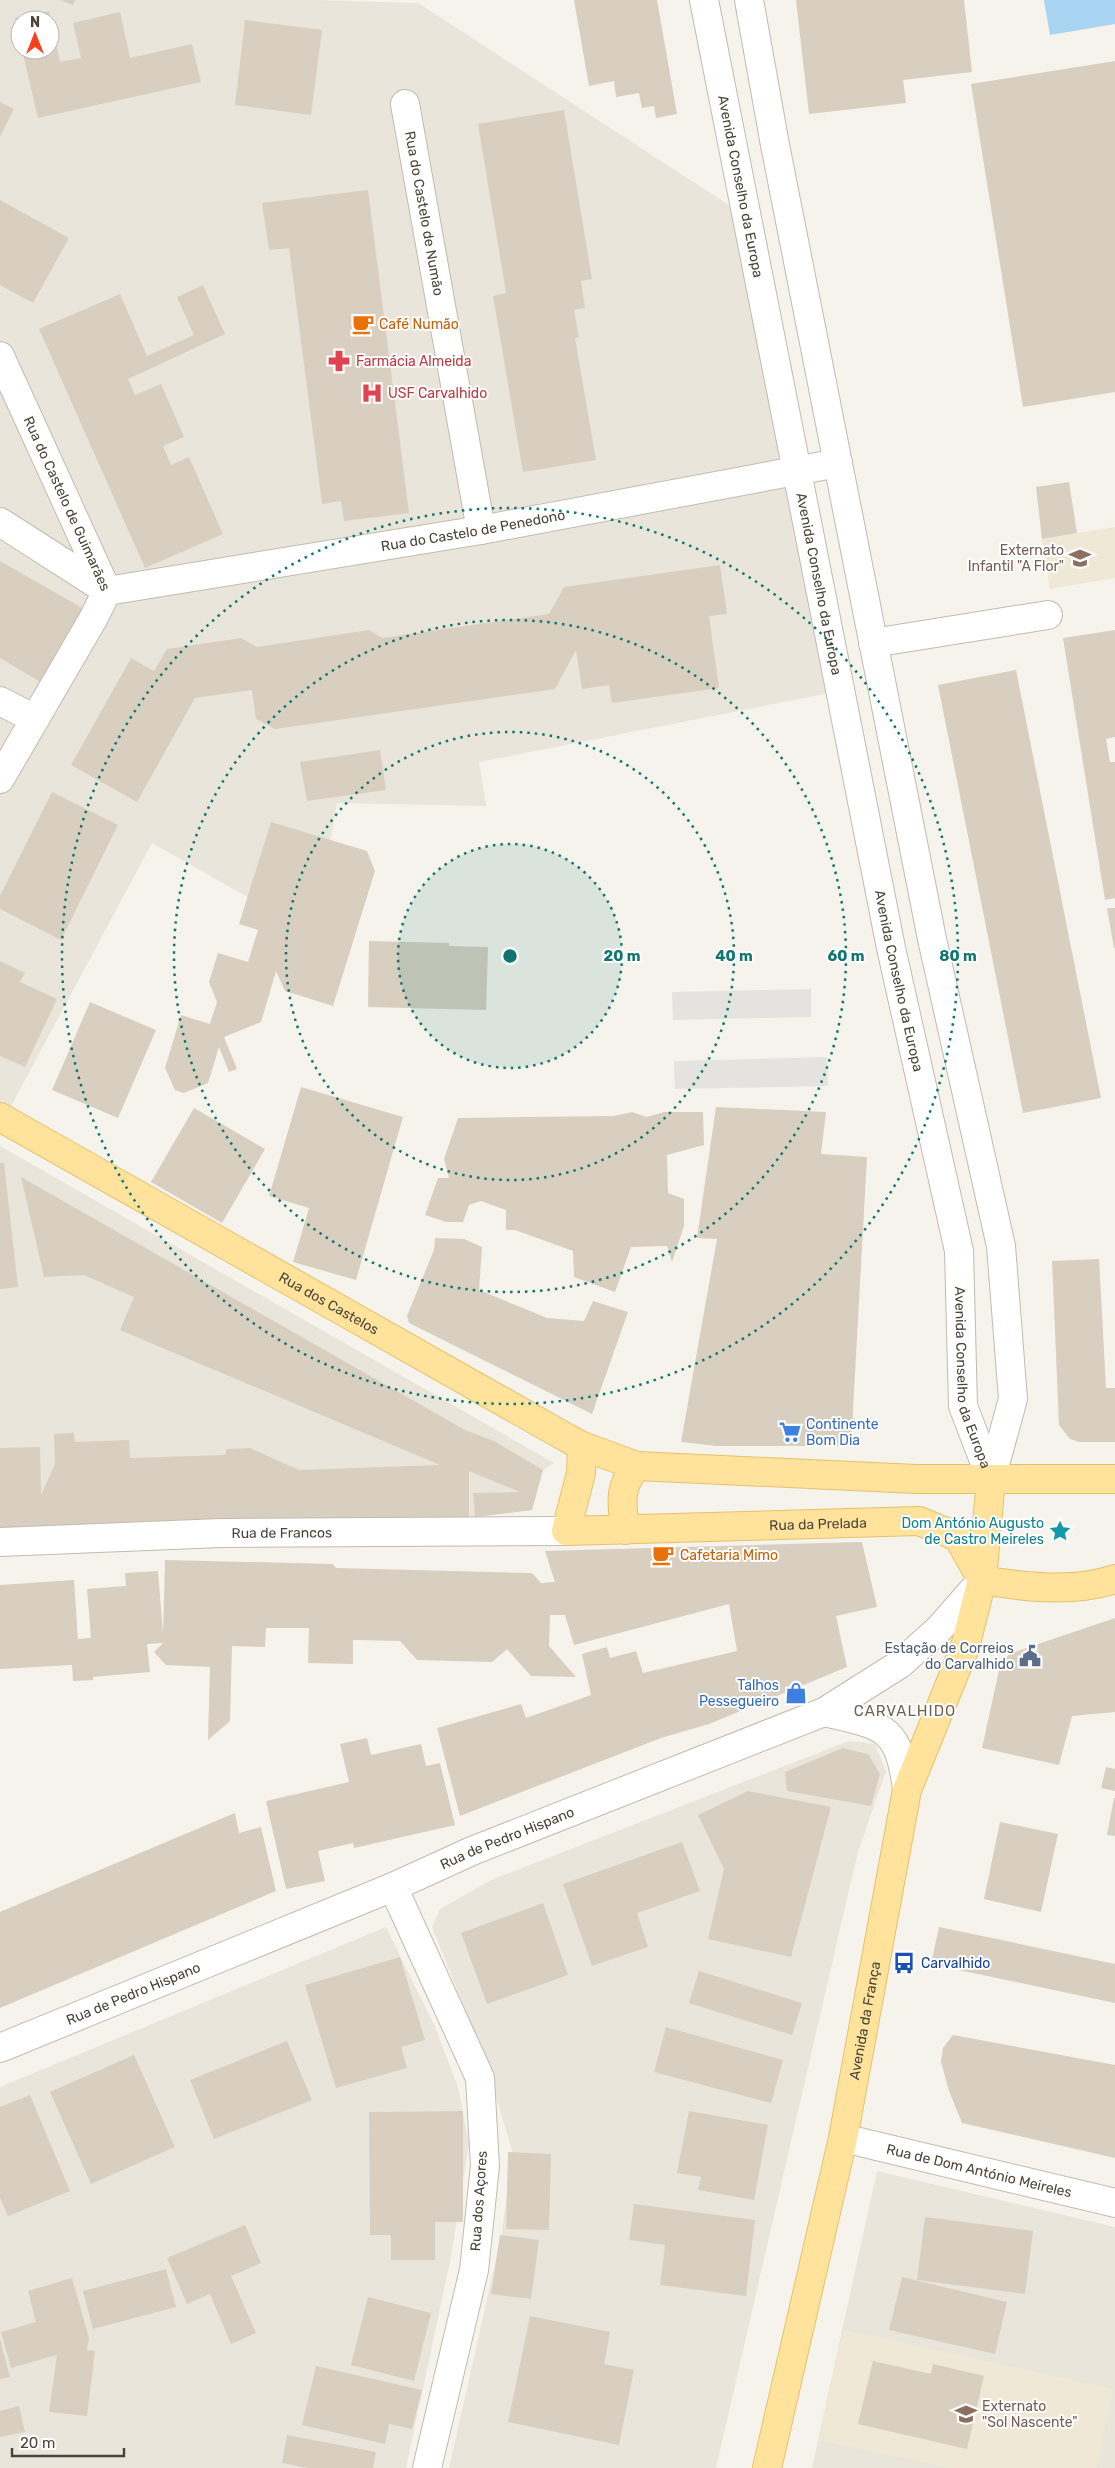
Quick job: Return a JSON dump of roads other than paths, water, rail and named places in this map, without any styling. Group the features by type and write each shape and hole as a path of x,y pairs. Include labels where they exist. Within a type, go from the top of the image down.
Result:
{"main road":[{"name":"Rua dos Castelos","path":"0,1117 582,1446"},
{"path":"566,1531 581,1473 582,1446 638,1466 916,1479 1115,1479"},
{"path":"625,1530 623,1491 627,1478 638,1466"},
{"path":"991,1480 982,1580 1028,1587 1097,1585 1115,1579"},
{"name":"Rua da Prelada","path":"566,1531 919,1521 958,1537 982,1580"},
{"name":"Avenida da França","path":"767,2468 843,2138 907,1790 965,1647 982,1580"}],"street":[{"name":"Avenida Conselho da Europa","path":"704,0 891,948 960,1251 963,1406 991,1480"},
{"name":"Avenida Conselho da Europa","path":"749,0 775,145 932,939 1001,1246 1013,1399 991,1480"},
{"name":"Rua do Castelo de Numão","path":"405,104 482,530"},
{"name":"Rua do Castelo de Guimarães","path":"0,356 107,591 93,619 0,779"},
{"name":"Rua do Castelo de Penedono","path":"107,591 482,530 838,463"},
{"path":"0,522 107,591"},
{"path":"873,643 1048,615"},
{"path":"0,701 35,719"},
{"name":"Rua de Francos","path":"0,1542 221,1533 566,1531"},
{"name":"Rua de Pedro Hispano","path":"0,2048 393,1887 472,1851 824,1712 900,1664 939,1629 982,1580"},
{"path":"824,1712 860,1721 884,1731 896,1743 904,1760 907,1790"},
{"name":"Rua dos Açores","path":"393,1887 480,2078 485,2166 474,2270 427,2468"},
{"name":"Rua de Dom António Meireles","path":"843,2138 1115,2203"}],"water":[{"path":"1044,0 1115,0 1115,24 1050,35"}],"place":[{"name":"Café Numão","path":"363,324"},
{"name":"Farmácia Almeida","path":"339,361"},
{"name":"USF Carvalhido","path":"372,393"},
{"name":"Externato Infantil \"A Flor\"","path":"1080,558"},
{"name":"Continente Bom Dia","path":"790,1432"},
{"name":"Dom António Augusto de Castro Meireles","path":"1060,1531"},
{"name":"Cafetaria Mimo","path":"663,1555"},
{"name":"Estação de Correios do Carvalhido","path":"1030,1656"},
{"name":"Talhos Pessegueiro","path":"796,1693"},
{"name":"Carvalhido","path":"904,1963"},
{"name":"Externato \"Sol Nascente\"","path":"966,2414"}],"district":[{"name":"CARVALHIDO","path":"905,1711"}]}
